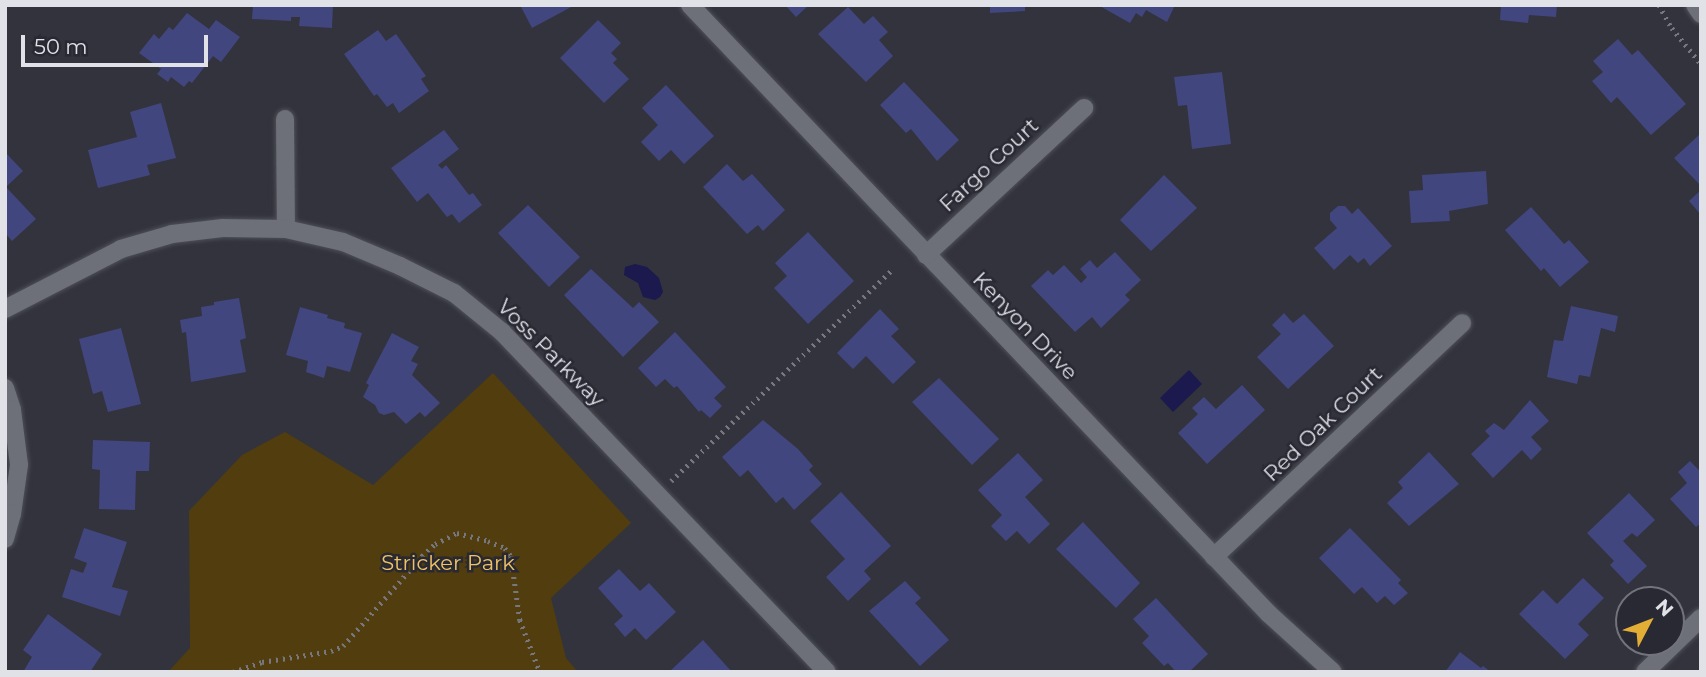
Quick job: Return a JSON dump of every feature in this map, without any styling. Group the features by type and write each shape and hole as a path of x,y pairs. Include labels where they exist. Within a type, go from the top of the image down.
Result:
{"street":[{"name":"Kenyon Drive","path":"690,5 1214,557 1269,614 1333,672"},
{"path":"1695,5 1701,14"},
{"name":"Fargo Court","path":"926,255 1084,108"},
{"path":"285,119 286,229"},
{"name":"Voss Parkway","path":"5,309 121,249 172,234 223,229 286,229 343,242 400,266 454,293 502,332 827,672"},
{"name":"Red Oak Court","path":"1214,557 1462,323"},
{"path":"5,388 12,410 19,466 5,539"},
{"path":"1645,672 1701,618"}],"path":[{"path":"1659,5 1671,28 1701,64"},
{"path":"671,481 892,270"},
{"path":"233,672 262,662 331,651 343,646 422,556 435,544 457,533 505,548 511,556 520,620 540,672"}],"green space":[{"name":"Stricker Park","path":"493,373 631,523 551,598 566,658 578,672 168,672 190,648 189,511 242,455 285,432 373,485"}],"shaded area":[{"path":"635,264 647,267 659,278 663,292 660,297 655,300 643,297 638,283 624,275 625,267"},
{"path":"1189,370 1202,384 1173,412 1160,398"}],"building":[{"path":"253,5 333,5 332,28 299,26 300,17 291,17 291,21 252,19"},
{"path":"520,5 575,5 532,28"},
{"path":"785,5 809,5 796,17"},
{"path":"990,5 1025,5 1025,11 990,13"},
{"path":"1098,5 1175,5 1167,22 1146,10 1142,17 1136,13 1130,23"},
{"path":"1501,5 1557,5 1556,17 1529,15 1528,23 1500,20"},
{"path":"848,7 864,24 873,16 888,32 879,40 893,56 866,82 818,34"},
{"path":"187,13 209,29 216,20 240,37 221,62 213,56 192,83 189,81 184,87 171,77 168,82 157,74 161,69 139,53 154,34 159,39 169,27 173,30"},
{"path":"598,20 621,43 611,53 617,59 613,63 629,79 604,103 560,58"},
{"path":"378,30 386,41 396,34 426,76 421,79 429,91 399,113 393,103 387,107 377,94 374,96 344,54"},
{"path":"1618,39 1632,55 1638,50 1686,104 1651,135 1617,97 1611,103 1592,81 1603,72 1593,61"},
{"path":"1222,72 1231,144 1192,149 1187,105 1178,106 1174,77"},
{"path":"904,82 959,140 937,161 911,129 906,133 880,105"},
{"path":"666,85 714,136 684,164 671,150 659,161 641,142 658,125 642,108"},
{"path":"161,103 176,158 147,165 150,175 98,188 88,150 137,137 130,112"},
{"path":"444,130 459,149 438,165 442,169 446,165 469,195 473,193 482,205 459,223 452,214 447,217 428,193 417,202 391,168"},
{"path":"1701,136 1701,186 1674,158"},
{"path":"5,152 23,171 6,187 36,219 12,241 5,233"},
{"path":"727,164 743,181 752,174 785,210 763,231 758,225 747,234 703,187"},
{"path":"1486,171 1488,204 1449,211 1450,221 1411,223 1409,191 1423,190 1422,175"},
{"path":"1164,175 1197,208 1151,251 1120,220"},
{"path":"1701,190 1701,215 1689,201"},
{"path":"528,205 580,257 549,287 498,233"},
{"path":"1338,206 1345,206 1352,214 1358,208 1392,246 1370,266 1364,258 1358,263 1350,255 1334,270 1314,248 1337,228 1330,220 1330,213"},
{"path":"1531,207 1564,244 1569,240 1589,262 1560,287 1544,268 1541,271 1505,230"},
{"path":"808,232 854,281 808,324 774,288 787,276 775,263"},
{"path":"1115,252 1141,280 1125,295 1130,300 1101,328 1092,317 1075,332 1031,286 1048,270 1053,275 1064,265 1081,283 1087,277 1080,269 1090,260 1097,268"},
{"path":"591,269 633,308 639,302 659,322 623,357 564,295"},
{"path":"239,298 246,338 240,340 246,372 191,382 186,332 182,333 180,320 202,316 201,307 214,305 214,302"},
{"path":"1571,306 1618,316 1615,332 1601,328 1590,377 1579,375 1577,384 1547,377 1554,340 1563,341"},
{"path":"300,307 328,315 327,318 345,323 344,328 362,333 350,372 327,366 324,378 306,372 308,361 286,355"},
{"path":"880,309 899,329 891,336 916,362 893,384 866,356 853,369 837,353"},
{"path":"1284,313 1293,323 1304,314 1334,346 1288,389 1257,357 1281,334 1272,325"},
{"path":"121,328 141,404 108,412 102,391 93,394 79,339"},
{"path":"675,332 726,387 714,398 722,406 710,418 701,410 699,412 677,386 674,388 665,379 656,387 638,368"},
{"path":"392,333 419,347 411,361 418,364 412,375 440,403 425,417 420,412 406,424 394,412 384,415 379,413 375,405 363,397 369,385 366,383"},
{"path":"939,378 999,439 972,465 912,402"},
{"path":"1242,385 1265,410 1207,464 1178,433 1198,414 1192,408 1204,397 1216,409"},
{"path":"1530,400 1549,421 1531,437 1542,449 1531,460 1522,450 1493,478 1471,454 1490,436 1485,431 1494,423 1504,430"},
{"path":"763,420 798,449 813,466 809,470 822,484 794,510 783,497 776,503 748,470 740,477 722,457"},
{"path":"93,440 150,442 149,471 136,471 135,510 99,509 100,470 92,469"},
{"path":"1429,452 1459,484 1409,526 1387,503 1403,488 1398,482"},
{"path":"1018,453 1043,480 1025,497 1050,524 1029,544 1017,531 1006,541 991,526 1002,515 978,490"},
{"path":"1690,461 1699,470 1701,468 1701,523 1696,527 1670,499 1687,483 1678,472"},
{"path":"841,492 891,546 864,571 871,579 848,601 826,577 845,559 810,521"},
{"path":"1629,493 1655,520 1637,537 1632,533 1623,541 1647,566 1628,584 1610,565 1614,561 1587,533"},
{"path":"1083,522 1140,583 1116,608 1056,549"},
{"path":"84,528 127,542 112,587 128,591 120,616 62,597 71,569 83,573 87,563 74,558"},
{"path":"1350,528 1401,580 1398,583 1408,593 1394,605 1385,596 1377,603 1362,587 1354,594 1319,558"},
{"path":"619,569 640,591 649,583 676,612 646,640 635,628 625,637 614,624 623,616 598,588"},
{"path":"1583,578 1604,598 1578,624 1589,635 1565,659 1519,614 1543,590 1557,604"},
{"path":"905,581 921,598 915,603 949,640 920,666 869,611"},
{"path":"1156,598 1208,654 1189,672 1176,672 1168,663 1164,666 1142,643 1149,636 1133,619"},
{"path":"48,614 102,654 90,672 23,672 32,657 23,650"},
{"path":"703,640 732,672 669,672"},
{"path":"1460,652 1481,668 1483,666 1491,672 1445,672"}]}
